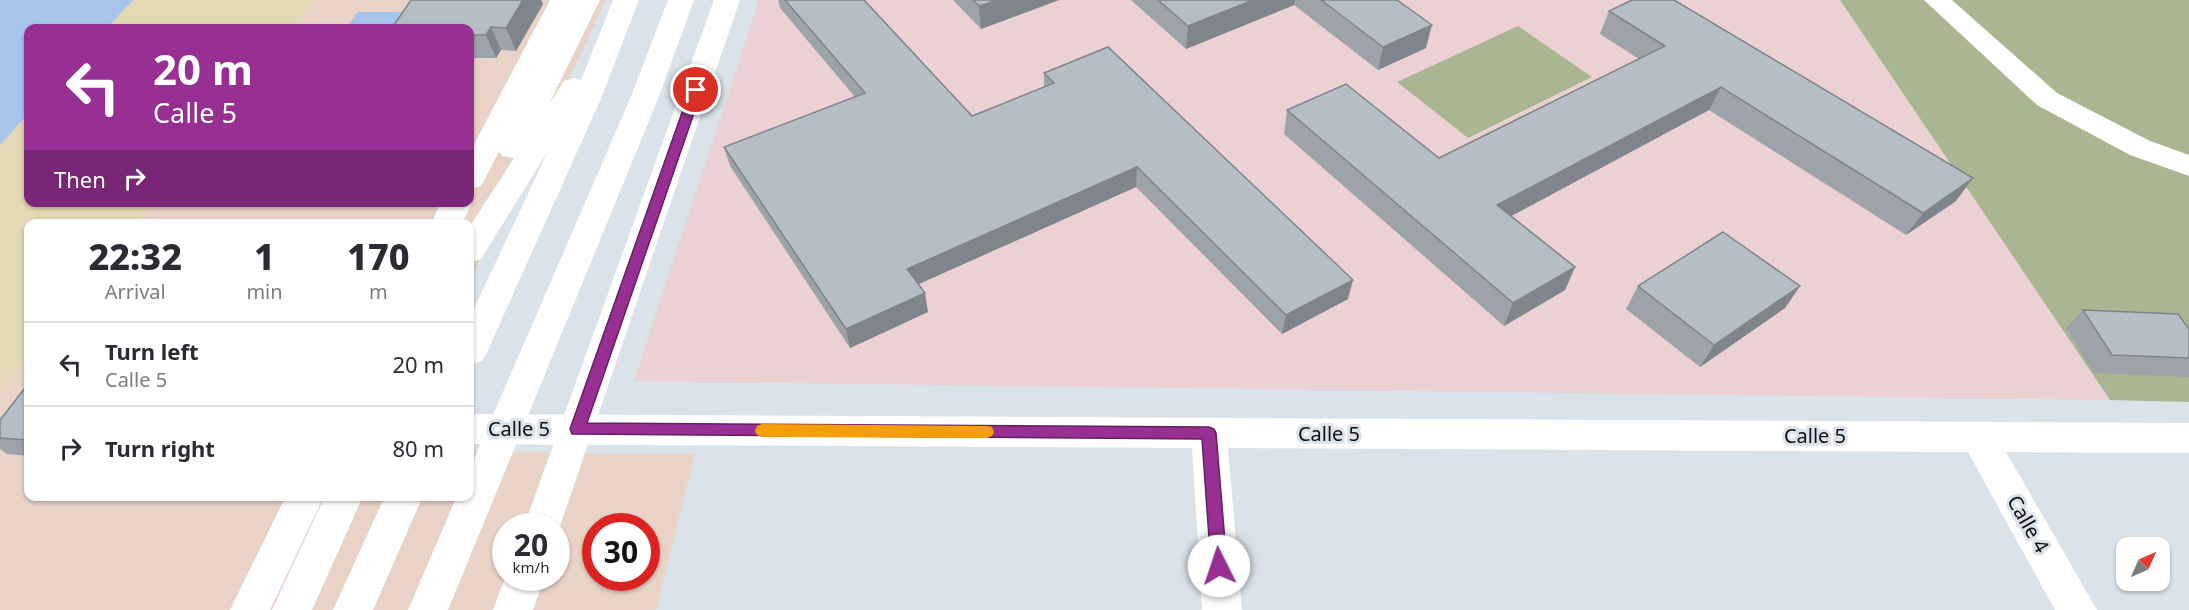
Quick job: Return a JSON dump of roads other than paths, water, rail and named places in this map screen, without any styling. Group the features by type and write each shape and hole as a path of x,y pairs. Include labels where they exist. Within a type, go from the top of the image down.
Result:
{"main road":[{"path":"474,171 563,0"},
{"path":"474,227 586,0"},
{"path":"474,500 644,99 681,0"},
{"path":"548,513 727,0"},
{"path":"1937,0 2047,99 2140,148 2189,166"},
{"path":"474,245 623,7"},
{"path":"474,343 586,101 623,7"},
{"name":"Calle 5","path":"474,429 2189,438"},
{"path":"1209,433 1222,610"},
{"name":"Calle 4","path":"1978,437 2078,610"},
{"path":"250,610 304,501"},
{"path":"292,610 342,501"},
{"path":"353,610 402,501"},
{"path":"428,610 474,501"},
{"path":"513,610 520,591"}],"water":[{"path":"0,0 133,0 111,24 24,24 24,118 0,145"},
{"path":"358,12 417,12 409,24 349,24"}]}
